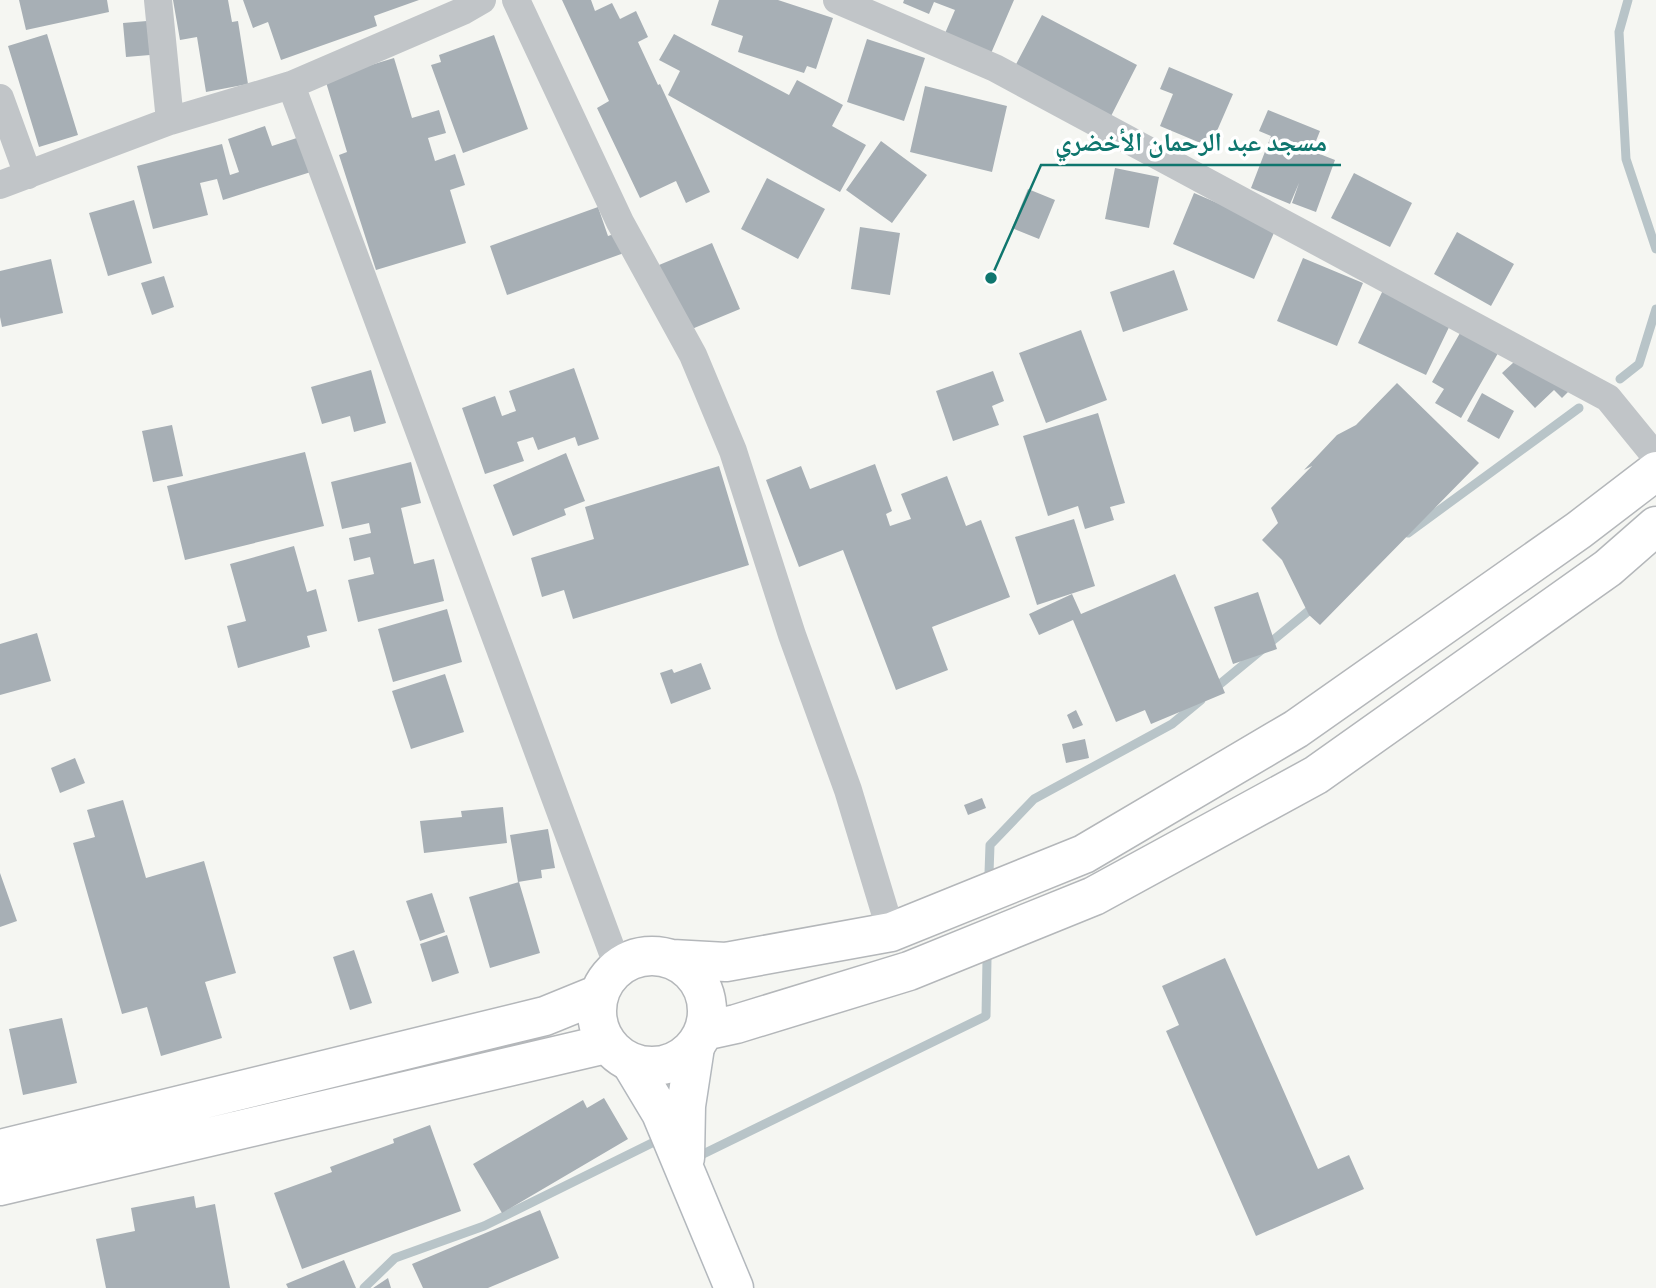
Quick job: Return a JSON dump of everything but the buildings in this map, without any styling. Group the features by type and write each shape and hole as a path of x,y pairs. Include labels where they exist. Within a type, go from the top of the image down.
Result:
{"main road":[{"path":"0,1149 545,1016 608,981 634,958 653,955 672,959 726,962 891,932 1084,854 1296,729 1579,530 1656,471"},
{"path":"0,1186 619,1054 648,1067 666,1066 682,1059 699,1039 736,1024 909,971 1094,896 1316,775 1608,568 1656,526"},
{"path":"672,959 690,971 703,988 708,1010 699,1039 686,1106 685,1167"},
{"path":"608,981 597,1020 661,1113 734,1288"}],"street":[{"path":"158,0 170,121"},
{"path":"0,185 170,121 291,85 463,11 482,0"},
{"path":"516,0 620,222 693,355 733,451 792,635 848,790 891,932"},
{"path":"837,0 995,68 1608,398 1656,457"},
{"path":"291,85 608,981"},
{"path":"0,98 28,175"}],"waterway":[{"path":"1628,0 1619,32 1626,159 1656,249"},
{"path":"1620,379 1639,364 1656,309"},
{"path":"1408,533 1579,408"},
{"path":"1214,689 1317,604"},
{"path":"989,873 990,845 1034,799 1172,724 1201,700"},
{"path":"699,1156 986,1016 987,959"},
{"path":"364,1288 395,1258 484,1226 654,1142"}],"place":[{"name":"مسجد عبد الرحمان الأخضري","path":"991,278"}]}
